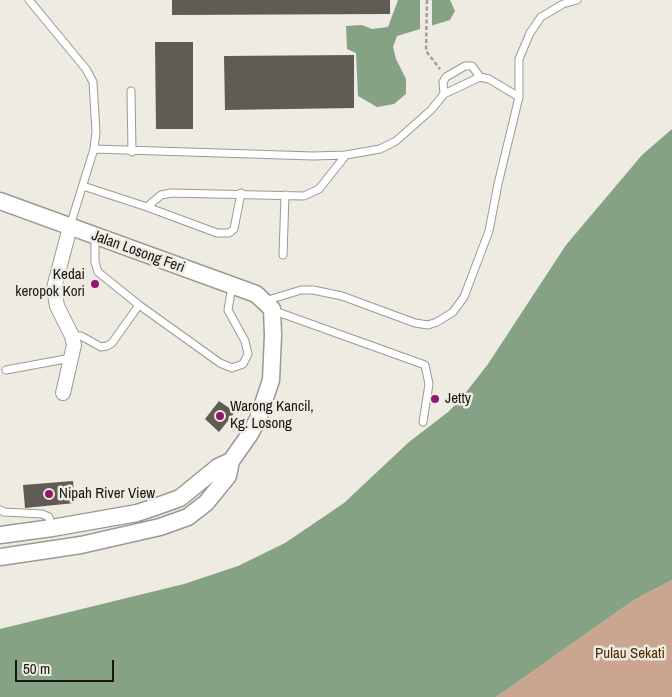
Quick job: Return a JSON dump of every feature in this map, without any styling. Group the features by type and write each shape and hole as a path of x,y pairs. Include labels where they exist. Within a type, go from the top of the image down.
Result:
{"street":[{"name":"Jalan Losong Feri","path":"0,201 256,294 268,305"},
{"path":"63,393 74,345 72,336 56,306 54,288 70,227"},
{"path":"0,557 81,545 160,527 188,517 206,503 228,476 231,461 258,419 271,380 273,344 268,305"},
{"path":"0,535 52,528 155,508 180,498 218,467 231,461"}],"lane":[{"path":"268,305 302,290 314,290 342,296 415,323 428,324 437,322 453,312 464,297 490,232 498,184 519,97 519,60 530,33 541,17 563,4 577,0"},
{"path":"30,1 86,69 93,82 96,132 94,149 70,227"},
{"path":"444,94 443,82 446,76 465,66 472,66 480,78"},
{"path":"94,149 132,152 346,155 380,149 396,141 431,110 444,94 480,78 489,79 519,97"},
{"path":"131,91 132,152"},
{"path":"147,207 161,195 172,193 241,193 304,196 319,189 346,155"},
{"path":"82,186 147,207 217,233 229,233 234,229 241,193"},
{"path":"283,255 285,195"},
{"path":"95,236 95,262 98,272 139,305 220,363 232,368 242,364 248,354 246,342 228,310 232,286"},
{"path":"72,336 81,336 101,347 107,346 112,343 139,305"},
{"path":"268,305 425,365 429,384 424,422"},
{"path":"6,370 71,358"},
{"path":"0,510 4,512 42,514 49,517 52,528"}],"path":[{"path":"427,0 426,51 446,76"}],"green space":[{"name":"Pulau Sekati","path":"672,580 672,697 496,697 634,600"}],"shaded area":[{"path":"398,0 450,0 455,11 450,20 397,36 393,47 396,59 406,79 406,94 394,104 377,107 358,96 356,53 347,49 346,26 362,25 372,29 388,27"},
{"path":"672,129 672,580 634,600 496,697 0,697 0,629 184,584 238,566 285,543 344,503 409,442 448,412 460,400 488,364 566,245 642,155"}],"pier":[{"path":"420,0 432,0 432,27 420,32"}],"building":[{"path":"172,0 390,0 390,14 172,15"},
{"path":"155,42 193,42 193,129 156,129"},
{"path":"354,55 354,108 225,110 224,56"},
{"name":"Warong Kancil, Kg. Losong","path":"219,401 235,412 219,432 205,419"},
{"name":"Nipah River View","path":"73,481 75,503 25,508 23,485"}],"place":[{"name":"Kedai keropok Kori","path":"95,284"},
{"name":"Jetty","path":"435,399"},
{"name":"Warong Kancil, Kg. Losong","path":"220,416"},
{"name":"Nipah River View","path":"49,494"}]}
